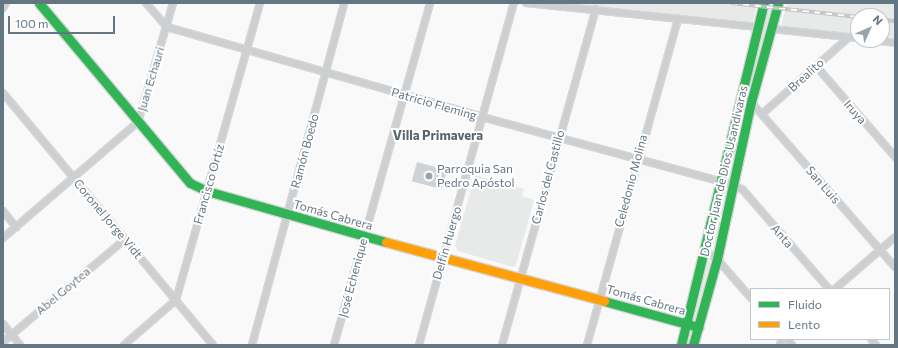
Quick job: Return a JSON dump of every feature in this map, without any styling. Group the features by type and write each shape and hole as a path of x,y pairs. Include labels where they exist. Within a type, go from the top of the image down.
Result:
{"street":[{"path":"3,8 6,3"},
{"name":"Tomás Cabrera","path":"39,3 190,183 207,191 364,236 698,327"},
{"path":"146,3 166,27"},
{"name":"Juan Echauri","path":"3,238 74,179 138,122 173,3"},
{"name":"Francisco Ortíz","path":"176,300 260,3"},
{"name":"Ramón Boedo","path":"252,345 344,3"},
{"name":"José Echenique","path":"334,345 430,3"},
{"name":"Delfín Huergo","path":"419,345 514,3"},
{"path":"526,3 596,9 758,27"},
{"name":"Doctor Juan de Dios Usandivaras","path":"681,345 722,182 764,3"},
{"name":"Doctor Juan de Dios Usandivaras","path":"693,345 717,259 752,102 778,3"},
{"name":"Carlos del Castillo","path":"502,345 558,137 596,9"},
{"name":"Celedonio Molina","path":"587,345 637,158 678,18"},
{"name":"Patricio Fleming","path":"166,27 482,117 734,185"},
{"path":"772,29 849,37"},
{"name":"Brealito","path":"762,114 849,37"},
{"name":"Iruya","path":"816,66 895,157"},
{"name":"Coronel Jorge Vidt","path":"3,93 213,345"},
{"path":"741,99 752,102"},
{"name":"San Luis","path":"752,102 895,268"},
{"name":"Anta","path":"734,185 742,190 828,288"},
{"path":"3,211 16,227"},
{"path":"836,288 895,237"},
{"name":"Abel Goytea","path":"3,342 124,240"},
{"path":"705,251 717,259 750,297"},
{"path":"124,345 176,300"},
{"path":"3,324 20,345"}],"shaded area":[{"path":"563,3 757,3 753,22"},
{"path":"787,3 895,3 895,38 890,38 890,8 850,8 850,33 781,26"},
{"path":"767,9 771,10 752,88 748,87"},
{"path":"746,105 731,179 729,179 727,177 743,108"},
{"path":"475,175 524,189 522,196 534,200 516,265 513,267 458,251 455,246"},
{"path":"724,189 728,190 714,246 711,243"},
{"path":"709,260 711,263 698,318 694,320 706,262"}],"building":[{"name":"Parroquia San Pedro Apóstol","path":"417,162 447,170 442,189 412,181"}],"railway":[{"path":"731,3 850,16"},
{"path":"890,21 895,21"}],"traffic: fast":[{"path":"39,3 190,183 207,191 386,242"},
{"path":"681,345 764,3"},
{"path":"693,345 717,259 751,102 778,3"},
{"path":"604,301 698,327"}],"traffic: slow":[{"path":"386,242 604,301"}],"place":[{"name":"Parroquia San Pedro Apóstol","path":"429,176"}],"district":[{"name":"Villa Primavera","path":"438,135"}]}
